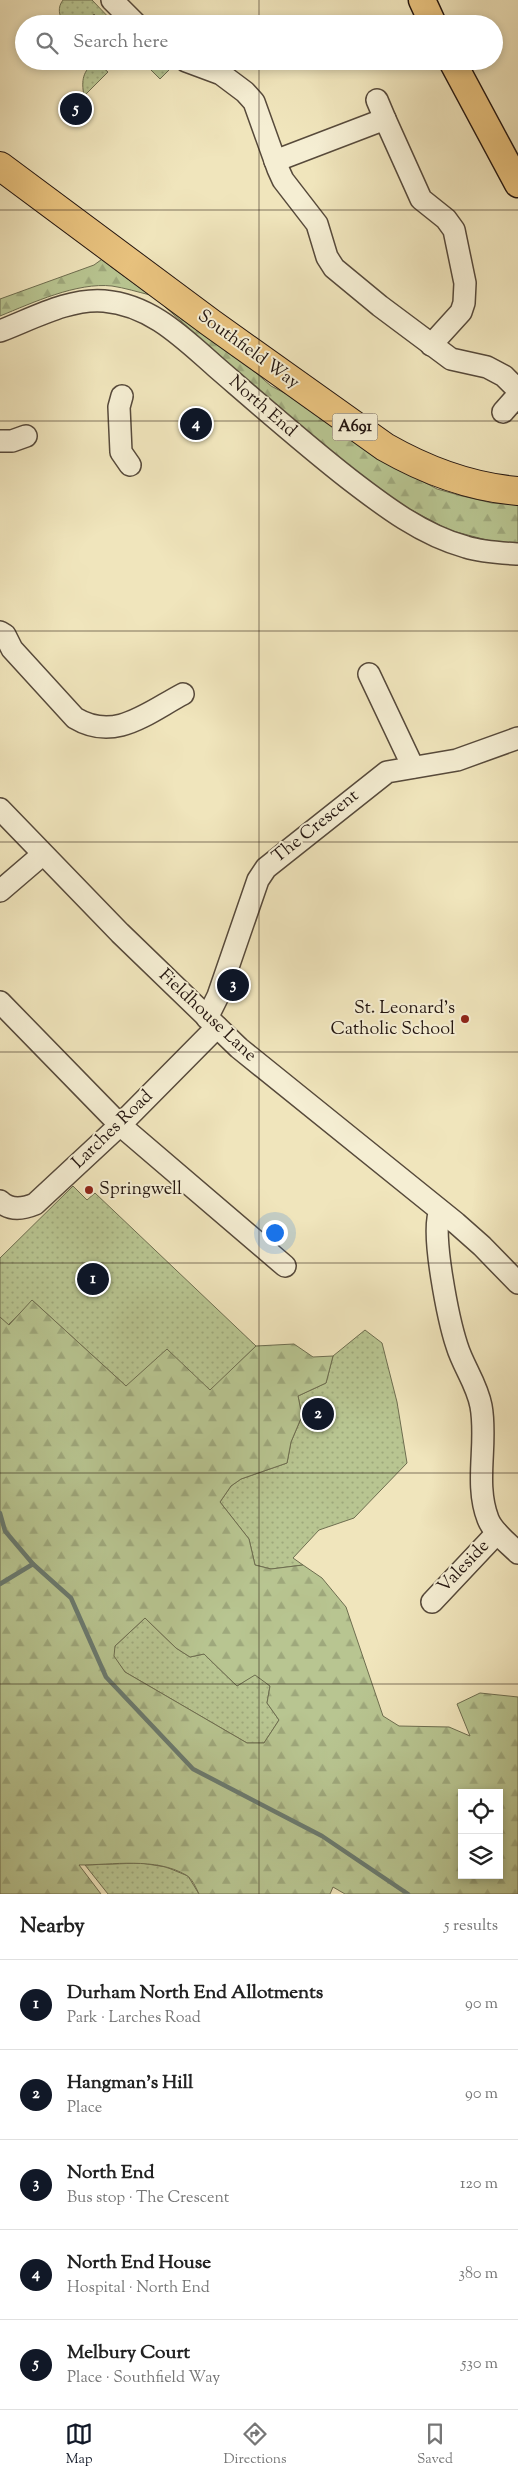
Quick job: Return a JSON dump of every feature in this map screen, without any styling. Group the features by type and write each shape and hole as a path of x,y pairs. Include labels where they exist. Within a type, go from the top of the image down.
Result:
{"highway":[{"name":"Southfield Way","path":"0,166 210,324 385,447 414,464 445,476 475,485 518,491"}],"main road":[{"path":"422,0 429,15"},
{"path":"457,70 518,184"}],"street":[{"path":"112,0 127,15"},
{"path":"210,70 221,74 245,92 254,102 283,180 317,224 327,257 334,268 431,345 451,358 487,367 504,376 518,390"},
{"path":"275,161 381,110 421,198 446,219 454,230 465,283 464,303 460,312 431,345"},
{"name":"North End","path":"0,331 64,306 85,301 119,303 140,309 169,327 308,447 402,518 440,538 466,548 518,554"},
{"path":"503,412 518,395"},
{"path":"122,396 119,407 121,452 130,465"},
{"path":"0,441 12,441 26,436"},
{"path":"0,632 5,635 12,649 76,718 89,726 104,729 122,726 183,694"},
{"path":"369,674 413,767"},
{"name":"The Crescent","path":"212,1022 218,996 258,880 266,868 374,780 387,772 457,760 518,738"},
{"name":"Fieldhouse Lane","path":"0,809 42,855 212,1022 262,1067 482,1246 518,1283"},
{"path":"0,890 42,855"},
{"path":"0,1002 120,1125 285,1266"},
{"name":"Larches Road","path":"0,1201 15,1208 25,1208 35,1204 120,1125 212,1022"},
{"path":"435,1208 448,1313 457,1347 481,1406 483,1502 488,1521 497,1533 518,1553"},
{"name":"Valeside","path":"432,1602 497,1533"}],"green space":[{"path":"63,0 92,0 106,15 60,15 60,6"},
{"path":"87,70 106,70 108,72 84,96 84,76"},
{"path":"151,70 169,70 160,79"},
{"path":"105,257 110,266 150,295 112,286 84,287 26,305 0,316 0,299 94,265"},
{"path":"164,306 196,325 231,351 271,386 304,403 407,473 437,489 492,503 518,505 518,543 494,542 449,530 389,498 287,415"},
{"path":"73,1186 87,1200 95,1193 256,1346 210,1391 126,1386 33,1301 8,1325 0,1317 0,1258"},
{"path":"32,1300 126,1386 167,1349 210,1390 256,1346 294,1344 313,1357 333,1356 326,1383 298,1396 302,1416 291,1442 287,1463 241,1479 231,1486 220,1502 249,1539 255,1565 271,1569 303,1565 322,1578 346,1607 383,1716 399,1726 449,1727 470,1736 457,1704 480,1693 518,1697 518,1894 345,1894 333,1887 330,1894 199,1894 188,1876 174,1869 134,1863 79,1865 101,1894 0,1894 0,1317 9,1325","holes":["145,1618 176,1648 190,1657 204,1654 237,1686 255,1675 270,1686 267,1703 279,1720 264,1743 247,1743 125,1672 114,1656 115,1646"]},
{"path":"365,1330 382,1343 397,1402 407,1463 354,1518 319,1530 293,1558 303,1565 271,1569 255,1565 249,1539 220,1502 231,1486 241,1479 287,1463 291,1442 302,1416 298,1396 326,1383 333,1356"},
{"path":"145,1618 176,1648 190,1657 204,1654 237,1686 255,1674 270,1686 267,1703 279,1720 264,1743 247,1743 125,1672 113,1656 115,1646"},
{"path":"141,1863 166,1867 188,1876 199,1894 108,1894 85,1865"}],"waterway":[{"path":"0,1513 5,1531 33,1564"},
{"path":"0,1584 33,1564 71,1598 106,1677 193,1769 322,1836 408,1894"}],"place":[{"name":"Melbury Court","path":"76,109"},
{"name":"North End House","path":"196,424"},
{"name":"North End","path":"233,985"},
{"name":"St. Leonard's Catholic School","path":"465,1019"},
{"name":"Springwell","path":"89,1190"},
{"name":"Durham North End Allotments","path":"93,1279"},
{"name":"Hangman's Hill","path":"318,1414"}]}
